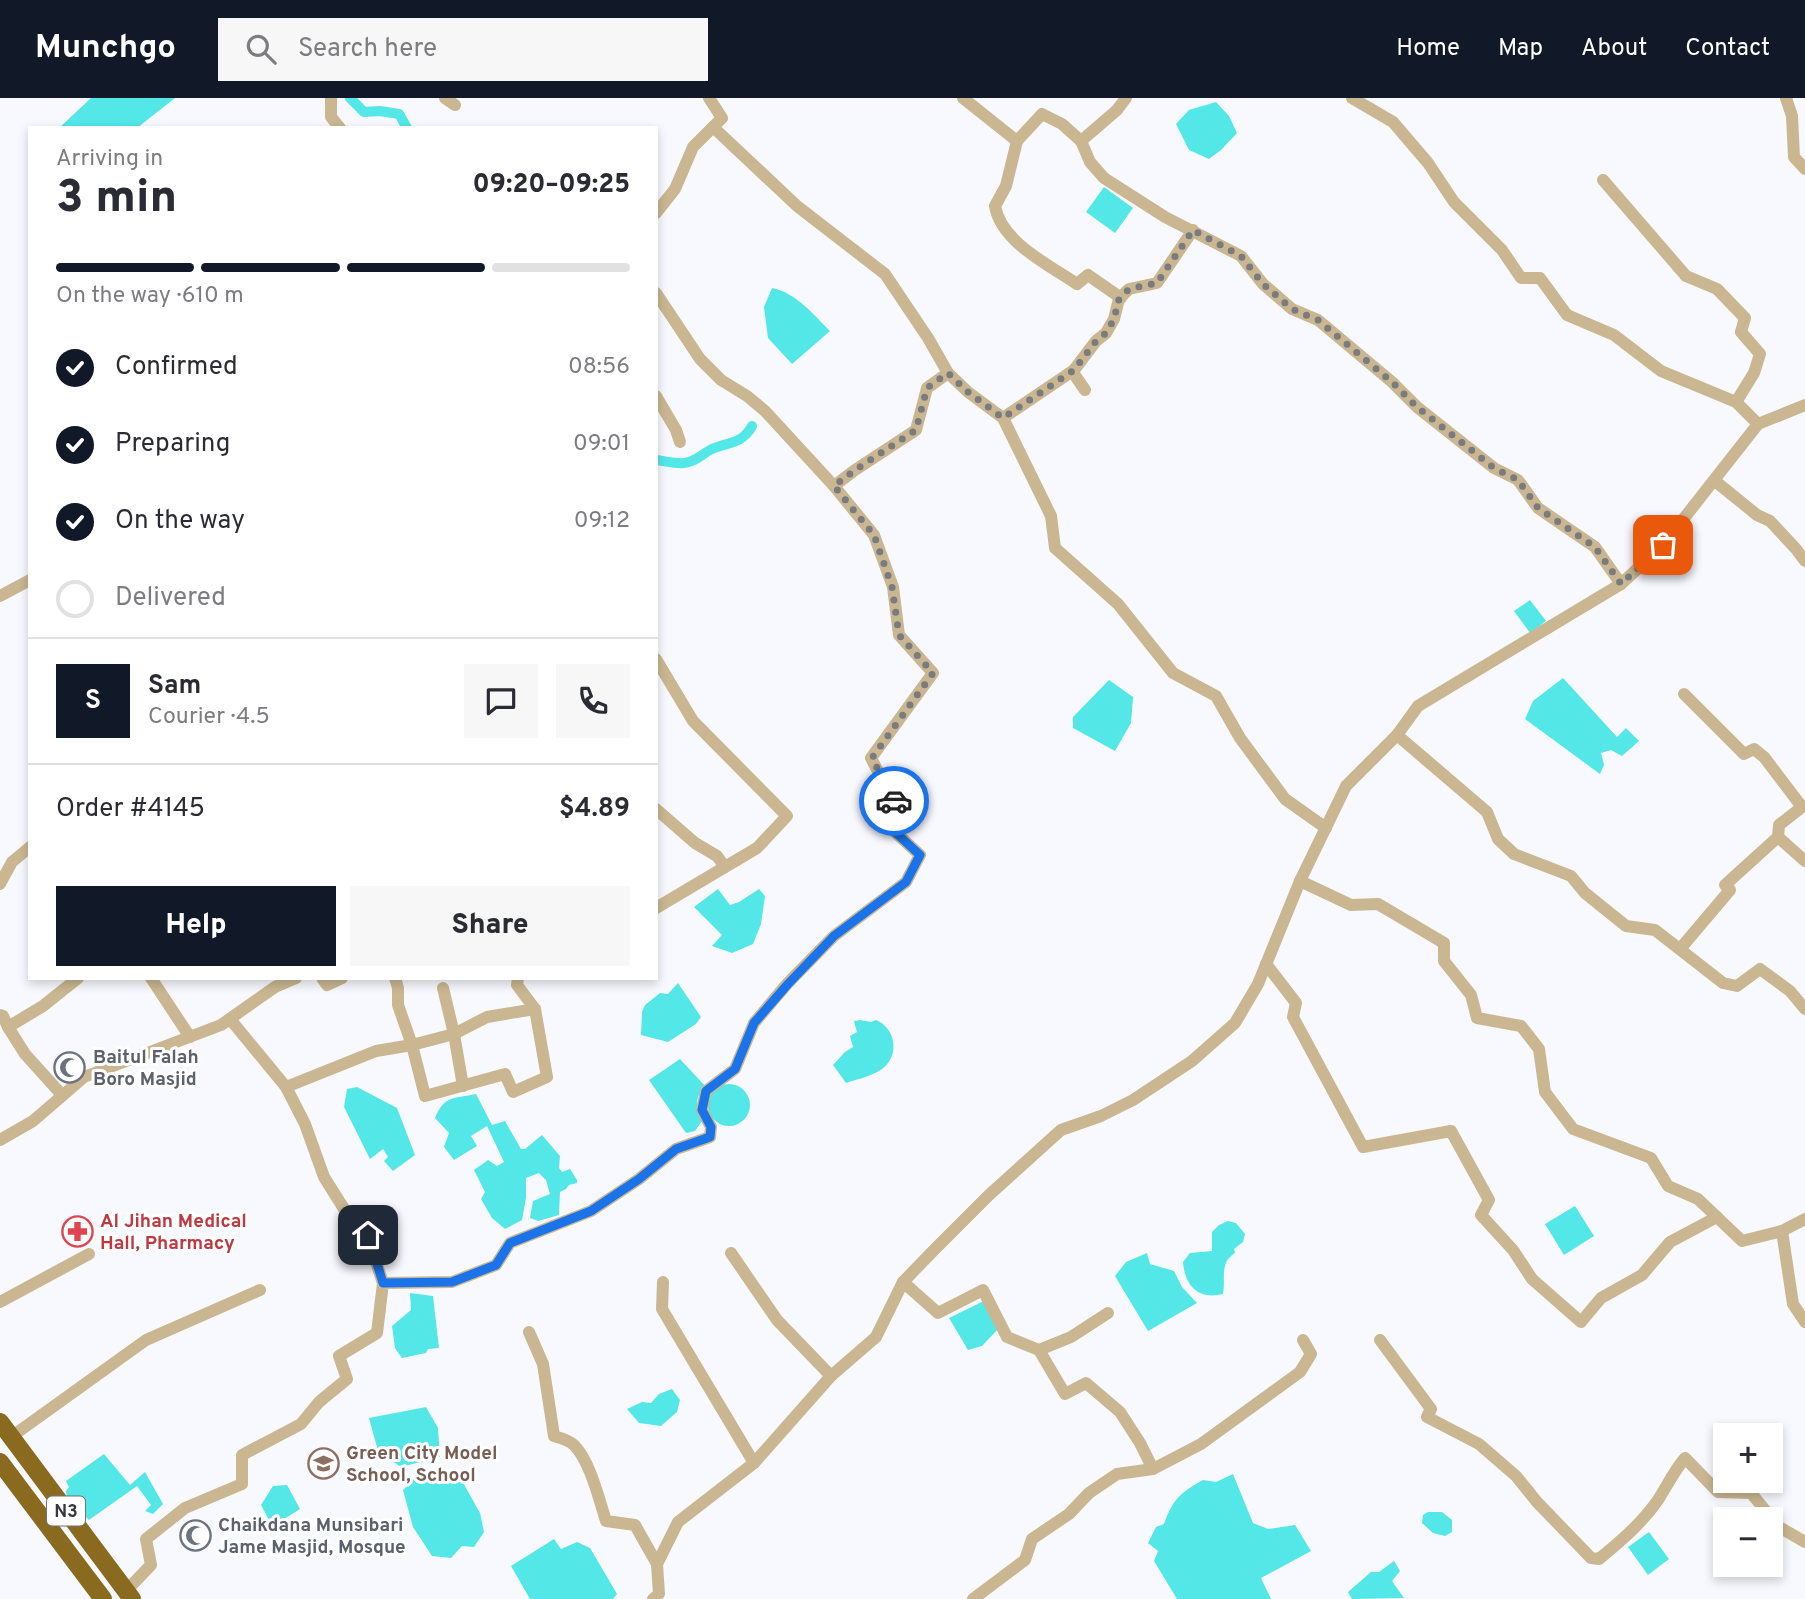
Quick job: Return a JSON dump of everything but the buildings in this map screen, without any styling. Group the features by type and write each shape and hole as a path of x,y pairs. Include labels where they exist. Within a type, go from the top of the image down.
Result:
{"highway":[{"name":"N3","path":"0,1422 129,1595"},
{"name":"N3","path":"0,1462 103,1599"}],"street":[{"path":"331,98 331,117 338,126"},
{"path":"658,210 675,189 692,147 722,118 709,98"},
{"path":"963,98 1017,141"},
{"path":"1081,141 1117,110 1126,98"},
{"path":"1352,98 1393,122 1429,163 1454,202 1502,250 1521,278 1540,278 1567,315 1614,335 1661,371 1736,402 1758,424"},
{"path":"1786,98 1792,116 1794,157 1805,169"},
{"path":"1121,298 1087,275 1077,284 1045,266 1001,225 995,205 1006,186 1017,141 1042,114 1062,124 1081,141 1090,162 1104,178 1165,217 1241,256 1263,284 1292,309 1318,320 1392,382 1417,407 1494,468 1518,480 1538,508 1595,547 1621,584"},
{"path":"713,128 797,206 885,275 928,338 948,373 1003,418 1051,516 1055,548 1118,604 1173,673 1216,696 1240,738 1285,799 1326,828"},
{"path":"1604,180 1686,276 1717,289 1745,318 1741,332 1760,354 1754,373 1736,402"},
{"path":"1003,418 1074,370 1096,341 1106,333 1121,298 1129,289 1157,283 1193,230"},
{"path":"383,1283 452,1282 496,1265 510,1243 591,1211 639,1179 676,1149 710,1137 711,1127 702,1110 706,1091 735,1069 754,1023 834,936 906,882 920,855 895,832 898,810 872,758 933,673 899,635 892,587 874,535 834,486 765,411 721,380 700,359 658,296"},
{"path":"1074,370 1085,390"},
{"path":"834,486 916,430 927,388 948,373"},
{"path":"658,399 680,442"},
{"path":"657,1564 678,1522 754,1463 831,1376 876,1337 904,1282 989,1195 1061,1130 1101,1116 1133,1100 1192,1062 1236,1023 1258,984 1300,881 1346,786 1397,735 1418,706 1621,584 1663,545 1758,424 1805,405"},
{"path":"1715,481 1757,515 1770,521 1805,561"},
{"path":"0,596 28,581"},
{"path":"658,662 692,721 787,816 757,848 658,907"},
{"path":"1680,949 1730,890 1725,885 1778,836 1779,825 1802,807 1764,757 1754,748 1744,754 1684,694"},
{"path":"1397,735 1487,812 1498,839 1514,854 1572,876 1585,893 1626,926 1655,930 1723,983 1737,986 1760,969 1790,991 1805,1009"},
{"path":"658,811 695,843 717,856 724,867"},
{"path":"1778,836 1805,861"},
{"path":"0,884 12,862 28,849"},
{"path":"1300,881 1351,905 1378,904 1444,943 1444,961 1471,995 1477,1018 1521,1026 1539,1049 1545,1091 1573,1129 1651,1158 1668,1186 1699,1199 1742,1241 1782,1231 1805,1219"},
{"path":"1266,964 1296,1003 1293,1017 1363,1147 1451,1131 1489,1200 1481,1215 1513,1250 1532,1279 1581,1322 1601,1298 1642,1275 1670,1242 1717,1217"},
{"path":"8,1027 43,1006 76,980"},
{"path":"152,980 190,1037"},
{"path":"0,1140 33,1121 84,1077 221,1025 275,987 291,980"},
{"path":"323,980 327,985 338,980"},
{"path":"396,980 398,1005 425,1096 505,1074 513,1092 547,1077 535,1009 517,985 518,980"},
{"path":"443,988 463,1086"},
{"path":"286,1087 376,1051 454,1034 487,1017 535,1009"},
{"path":"0,1015 25,1054 62,1095"},
{"path":"129,1595 151,1565 146,1539 185,1508 242,1484 243,1455 301,1424 319,1402 347,1379 339,1356 377,1333 383,1283 368,1235 352,1232 346,1212 324,1177 305,1124 286,1087 230,1019"},
{"path":"1782,1231 1793,1304 1805,1322"},
{"path":"731,1253 777,1320 831,1376"},
{"path":"0,1302 89,1254"},
{"path":"663,1282 662,1309 754,1463"},
{"path":"904,1282 938,1313 983,1290 1007,1337 1039,1350 1065,1394 1086,1383 1120,1412 1153,1469"},
{"path":"11,1437 146,1340 260,1290"},
{"path":"1039,1350 1071,1337 1108,1313"},
{"path":"529,1332 542,1364 554,1436 572,1442 578,1450 591,1475 606,1521 635,1525 657,1564 659,1594 653,1599"},
{"path":"973,1599 1025,1560 1032,1539 1069,1514 1089,1493 1117,1474 1153,1469 1201,1444 1300,1372 1311,1353 1303,1340"},
{"path":"1380,1340 1431,1409 1427,1417 1479,1444 1516,1476 1591,1558 1599,1559 1627,1537 1658,1500 1685,1458 1718,1492 1751,1493 1779,1527 1805,1542"}],"water":[{"path":"91,98 175,98 140,126 61,126"},
{"path":"1216,102 1229,116 1237,133 1209,159 1189,150 1176,124 1189,110"},
{"path":"1104,187 1133,208 1115,233 1086,212"},
{"path":"772,288 796,299 830,331 792,364 768,338 764,307"},
{"path":"1530,600 1546,621 1530,633 1514,611"},
{"path":"1563,678 1617,737 1626,728 1639,741 1622,756 1611,750 1601,753 1604,765 1600,774 1525,719 1533,701"},
{"path":"1109,680 1133,697 1131,723 1115,751 1073,728 1073,717"},
{"path":"718,889 730,905 759,889 765,896 761,924 753,944 732,953 712,946 722,935 694,907"},
{"path":"678,983 701,1017 696,1024 668,1042 641,1035 645,1005 660,993 668,994"},
{"path":"876,1020 883,1024 891,1036 893,1050 888,1063 882,1069 846,1083 833,1065 853,1047 850,1036 857,1032 854,1021"},
{"path":"680,1059 705,1086 697,1103 702,1121 695,1131 686,1133 649,1080"},
{"path":"729,1084 743,1091 750,1105 743,1119 729,1126 715,1119 708,1105 715,1091"},
{"path":"357,1087 397,1108 415,1155 393,1171 384,1161 388,1157 383,1149 370,1159 344,1107 347,1089"},
{"path":"476,1094 492,1125 505,1121 521,1149 525,1149 542,1135 560,1156 559,1168 562,1172 570,1169 577,1183 560,1192 559,1215 538,1221 530,1218 533,1201 550,1194 546,1180 539,1173 526,1178 522,1220 505,1229 492,1218 481,1199 485,1192 474,1170 488,1160 497,1166 504,1162 487,1126 471,1136 477,1146 454,1160 444,1147 449,1133 435,1118 447,1101"},
{"path":"1575,1206 1594,1236 1564,1255 1545,1224"},
{"path":"1228,1221 1236,1223 1245,1234 1243,1242 1234,1249 1235,1253 1225,1266 1223,1294 1200,1293 1190,1284 1183,1262 1190,1253 1212,1251 1212,1232"},
{"path":"1147,1253 1150,1264 1174,1271 1182,1287 1197,1303 1148,1331 1115,1276 1126,1262"},
{"path":"410,1293 433,1296 439,1348 402,1358 395,1348 392,1326 411,1310"},
{"path":"986,1300 998,1329 982,1346 968,1350 949,1318"},
{"path":"672,1389 680,1400 677,1412 661,1426 639,1423 627,1409 642,1402 651,1403 659,1394"},
{"path":"426,1407 438,1428 440,1457 401,1467 378,1451 369,1418"},
{"path":"104,1454 130,1485 145,1472 163,1504 153,1514 145,1511 151,1505 137,1486 89,1520 76,1507 73,1508 67,1499 66,1491 69,1487 66,1481"},
{"path":"430,1471 461,1479 480,1513 484,1532 474,1547 462,1546 451,1558 432,1556 413,1527 403,1490 415,1478"},
{"path":"1233,1474 1253,1523 1268,1529 1295,1525 1311,1551 1261,1578 1271,1599 1177,1599 1154,1561 1158,1551 1148,1543 1156,1527 1164,1524 1174,1503 1183,1493 1203,1480 1216,1482"},
{"path":"287,1485 300,1509 278,1523 269,1520 261,1505 273,1486"},
{"path":"1428,1512 1442,1512 1452,1520 1452,1532 1445,1536 1433,1533 1422,1523 1423,1515"},
{"path":"1649,1532 1669,1559 1648,1575 1628,1547"},
{"path":"554,1539 561,1549 577,1542 590,1548 617,1594 613,1599 530,1599 511,1566"},
{"path":"1394,1561 1400,1571 1392,1581 1404,1598 1352,1599 1348,1592 1371,1572 1379,1572"}],"waterway":[{"path":"350,98 364,112 399,114 406,126"},
{"path":"658,460 677,463 691,461 710,450 739,440 752,426"}],"way so far":[{"path":"894,801 872,758 933,673 899,635 892,587 874,535 834,486 916,430 927,388 948,373 1003,418 1074,370 1096,341 1106,333 1114,319 1119,299 1129,289 1157,283 1193,230 1241,256 1263,284 1292,309 1318,320 1392,382 1417,407 1494,468 1518,480 1538,508 1595,547 1621,584 1663,545"}],"place":[{"name":"Baitul Falah Boro Masjid","path":"70,1067"},
{"name":"Al Jihan Medical Hall, Pharmacy","path":"77,1231"},
{"name":"Green City Model School, School","path":"323,1463"},
{"name":"Chaikdana Munsibari Jame Masjid, Mosque","path":"195,1535"}],"route":[{"path":"368,1235 383,1283 452,1282 496,1265 510,1243 591,1211 639,1179 676,1149 710,1137 711,1127 702,1110 706,1091 735,1069 754,1023 834,936 906,882 920,855 895,832 898,810 894,801"}]}
